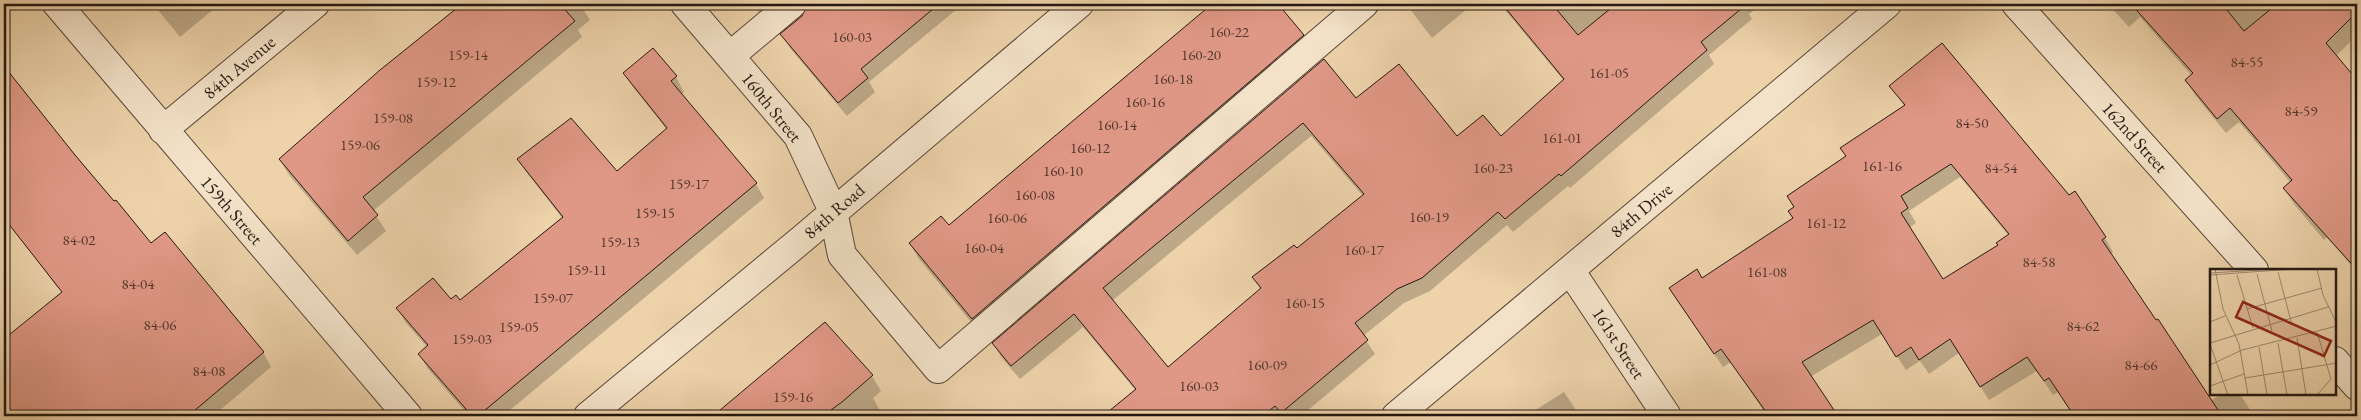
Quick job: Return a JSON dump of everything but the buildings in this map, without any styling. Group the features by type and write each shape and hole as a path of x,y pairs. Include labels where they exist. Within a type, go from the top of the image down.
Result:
{"street":[{"name":"159th Street","path":"57,4 408,416"},
{"name":"84th Avenue","path":"164,130 315,4"},
{"name":"160th Street","path":"685,4 798,136 833,212 842,255 938,368 1337,13"},
{"path":"730,56 792,4"},
{"name":"84th Road","path":"588,416 1079,4"},
{"path":"1337,13 1364,4"},
{"name":"84th Drive","path":"1396,416 1887,4"},
{"name":"162nd Street","path":"2016,4 2253,269"},
{"name":"161st Street","path":"1570,270 1667,416"},
{"path":"2336,362 2357,386"}]}
